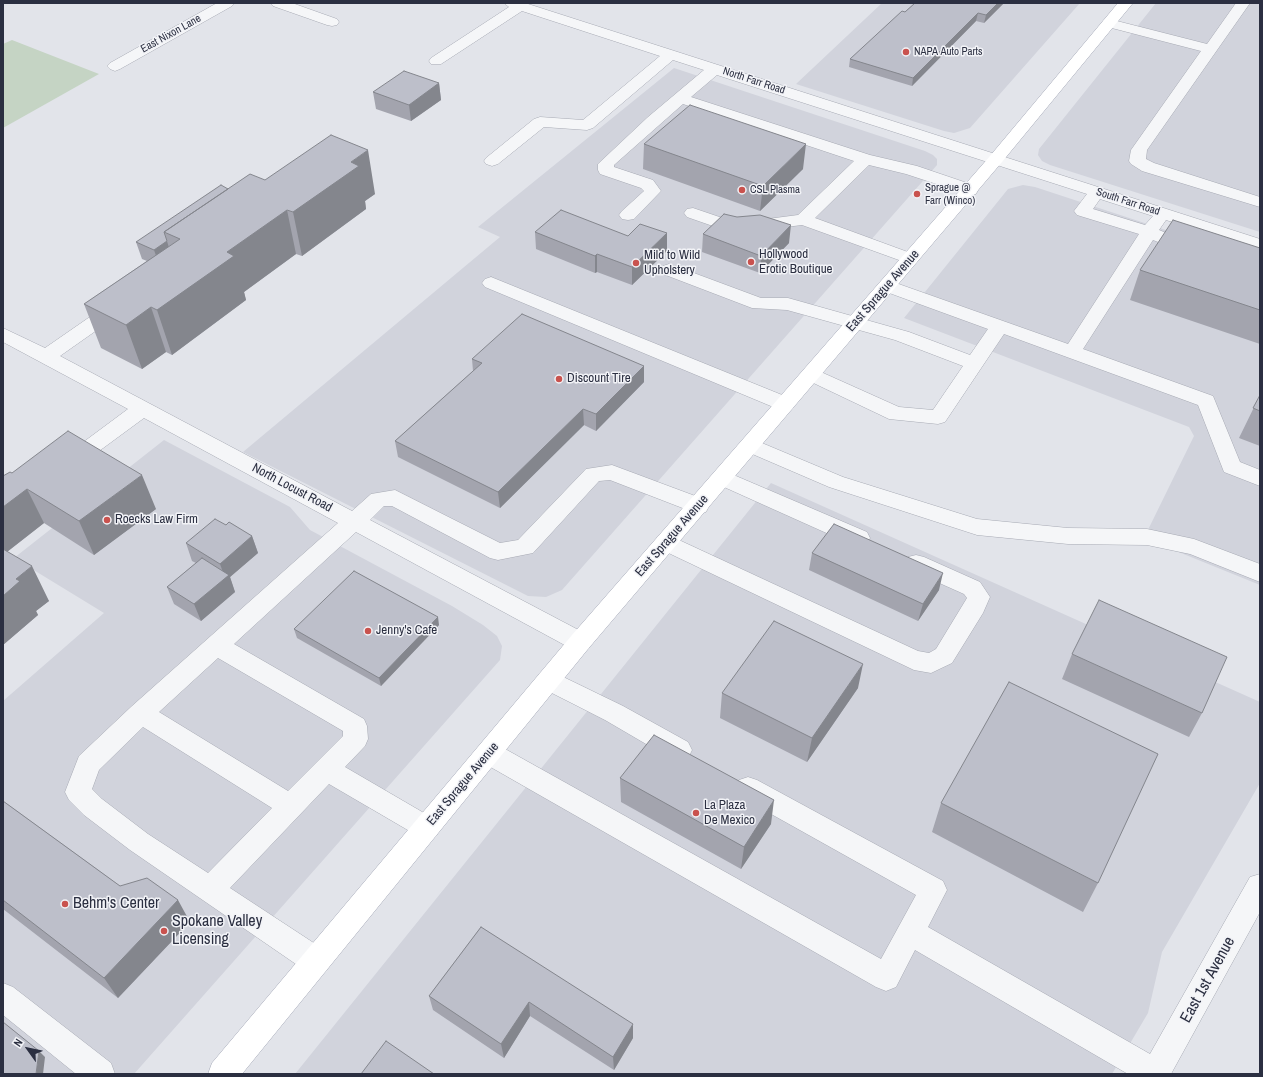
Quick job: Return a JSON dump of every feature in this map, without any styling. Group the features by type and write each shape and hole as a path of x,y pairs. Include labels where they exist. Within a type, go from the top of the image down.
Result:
{"main road":[{"name":"East Sprague Avenue","path":"223,1074 580,642 970,190 1126,3"}],"street":[{"name":"East Nixon Lane","path":"115,66 227,3"},
{"path":"278,3 332,22"},
{"path":"1243,3 1139,150 1137,161 1148,167 1260,202"},
{"path":"436,61 515,4"},
{"name":"North Farr Road","path":"515,4 996,159"},
{"path":"1109,23 1210,49"},
{"path":"492,161 540,122 587,125 670,54"},
{"path":"628,215 653,191 648,184 606,170 606,164 715,69"},
{"path":"680,98 865,159 910,170 970,190"},
{"path":"803,220 865,159"},
{"name":"South Farr Road","path":"996,159 1260,245"},
{"path":"1097,192 1083,210 1149,232 1204,255"},
{"path":"692,213 736,228 803,220 910,259"},
{"path":"1072,352 1161,213"},
{"path":"669,270 760,304 788,304 902,336 975,364"},
{"path":"491,283 785,404"},
{"path":"887,286 1206,401 1231,467 1260,478"},
{"path":"46,357 129,299"},
{"path":"812,374 896,414 938,417 1000,326"},
{"name":"North Locust Road","path":"3,334 580,642"},
{"path":"52,475 143,408"},
{"path":"750,445 836,482 977,527 1068,536 1146,537 1194,547 1260,573"},
{"path":"316,961 210,890 93,807 78,792 88,764 141,713 379,499 395,498 498,552 525,547 593,474 612,472 698,506"},
{"path":"722,478 879,547"},
{"path":"666,542 914,660 932,663 944,656 975,607 979,597 972,588 900,556"},
{"path":"210,890 356,739 355,726 216,645"},
{"path":"550,680 614,713 696,759"},
{"path":"141,713 290,806"},
{"path":"489,753 886,977 933,890 730,779"},
{"path":"327,770 427,828"},
{"name":"East 1st Avenue","path":"1155,1074 1260,886"},
{"path":"910,932 1155,1074"},
{"path":"3,997 100,1074"}],"shaded area":[{"path":"882,3 1080,3 970,128 954,133 796,84"},
{"path":"1156,3 1260,3 1260,232 1050,165 1042,161 1038,155 1039,149"},
{"path":"674,68 925,151 937,159 937,165 562,590 546,597 528,596 243,452 500,237 478,227"},
{"path":"1023,185 1035,187 1260,261 1260,585 1144,538 1194,436 1189,427 904,318 1008,189"},
{"path":"164,440 290,507 310,530 452,606 483,625 497,636 502,646 500,660 134,1074 3,1074 3,701 104,613 14,558"},
{"path":"771,483 1260,702 1260,783 1162,952 1148,1013 1112,1074 295,1074"}],"green space":[{"path":"12,40 99,74 3,128 3,44"}],"building":[{"path":"915,3 998,3 986,15 978,13 913,78 850,59 902,11 905,12"},
{"path":"404,71 439,83 409,105 373,92"},
{"path":"690,105 806,144 763,186 644,144"},
{"path":"331,135 368,150 351,162 359,166 293,212 287,210 227,252 234,256 157,310 151,307 126,325 84,304 180,239 164,232 250,174 265,180"},
{"path":"221,185 228,189 164,232 167,241 154,250 136,242"},
{"path":"561,210 628,236 640,224 667,233 632,267 597,254 595,256 535,232"},
{"path":"724,214 737,217 760,215 791,225 761,256 703,234"},
{"path":"1173,220 1260,248 1260,310 1140,270"},
{"path":"522,314 644,366 596,414 583,409 498,492 395,441 482,363 472,359"},
{"path":"1260,395 1260,411 1253,408"},
{"path":"68,431 142,475 79,521 27,489 3,507 3,476 10,472 12,473"},
{"path":"215,519 226,525 229,522 252,536 220,564 186,543"},
{"path":"834,524 943,573 923,604 812,553"},
{"path":"3,549 32,566 16,579 20,581 3,596"},
{"path":"202,558 229,575 194,604 167,587"},
{"name":"Jenny's Cafe","path":"354,571 438,617 379,678 294,629"},
{"path":"1099,600 1227,657 1202,713 1072,654"},
{"path":"774,621 863,664 812,738 722,693"},
{"path":"1009,682 1158,754 1098,883 941,803"},
{"path":"654,735 774,800 744,847 620,778"},
{"name":"Behm's Center","path":"3,801 120,886 147,878 178,900 104,978 3,900"},
{"path":"481,927 633,1024 613,1057 529,1002 501,1044 429,996"},
{"path":"3,1022 39,1051 36,1074 3,1074"},
{"path":"386,1041 434,1074 361,1074"}],"place":[{"name":"NAPA Auto Parts","path":"906,52"},
{"name":"CSL Plasma","path":"742,190"},
{"name":"Sprague @ Farr (Winco)","path":"917,194"},
{"name":"Hollywood Erotic Boutique","path":"751,262"},
{"name":"Mild to Wild Upholstery","path":"636,263"},
{"name":"Discount Tire","path":"559,379"},
{"name":"Roecks Law Firm","path":"107,520"},
{"name":"Jenny's Cafe","path":"368,631"},
{"name":"La Plaza De Mexico","path":"696,813"},
{"name":"Behm's Center","path":"65,904"},
{"name":"Spokane Valley Licensing","path":"164,931"}]}
